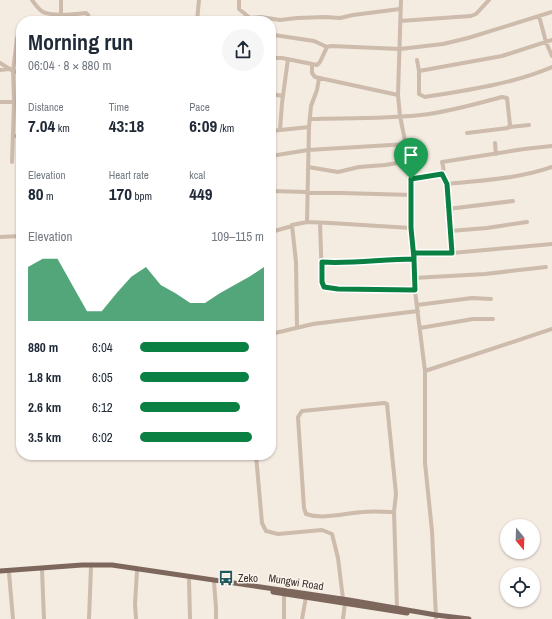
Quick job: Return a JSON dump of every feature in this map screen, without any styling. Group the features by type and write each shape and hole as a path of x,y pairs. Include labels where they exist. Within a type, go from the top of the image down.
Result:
{"main road":[{"name":"Mungwi Road","path":"0,572 82,565 112,565 438,617 469,619"},
{"name":"Mungwi Road","path":"0,572 9,573 111,567 284,594 398,608 438,617"}],"street":[{"path":"32,0 43,12 61,14 86,13 88,16"},
{"path":"61,0 61,14"},
{"path":"197,16 199,0"},
{"path":"239,0 239,9 248,16"},
{"path":"401,0 398,95 400,116 410,161 412,195 411,228 414,253 414,278 425,371 425,462 432,531 438,617"},
{"path":"400,21 471,16 476,14 489,0"},
{"path":"276,19 340,18 400,9"},
{"path":"276,35 314,41 327,47 400,49 458,41 552,12"},
{"path":"538,16 552,56"},
{"path":"419,71 502,56 552,40"},
{"path":"12,162 14,102 11,70 16,43"},
{"path":"276,58 288,59 312,65 319,63 327,47"},
{"path":"280,130 288,59"},
{"path":"417,60 419,71 419,94 426,98 486,87 531,76 552,67"},
{"path":"0,63 11,70"},
{"path":"312,65 312,75 319,78 398,95"},
{"path":"0,70 16,71"},
{"path":"307,222 306,211 308,193 309,127 313,101 319,78"},
{"path":"276,95 283,96"},
{"path":"310,119 400,116 444,111 505,97 507,98 510,127"},
{"path":"0,102 14,102"},
{"path":"467,133 530,125"},
{"path":"276,130 309,127"},
{"path":"495,143 496,154"},
{"path":"276,155 308,150 407,144"},
{"path":"452,253 447,184 442,174 444,170 442,162 552,146"},
{"path":"308,167 338,172 359,167 410,161"},
{"path":"447,184 520,176 532,174 552,167"},
{"path":"411,179 442,174"},
{"path":"276,191 412,195"},
{"path":"448,209 513,201"},
{"path":"276,231 294,224 307,222 411,228"},
{"path":"320,222 322,285 326,288 355,290 415,290"},
{"path":"450,231 487,228 527,222"},
{"path":"292,226 296,262 295,310 297,327"},
{"path":"0,237 16,236"},
{"path":"414,253 452,253 552,244"},
{"path":"322,262 338,263 372,260 414,259"},
{"path":"414,278 485,274 546,267"},
{"path":"417,305 472,298 491,299"},
{"path":"276,333 297,327 418,311"},
{"path":"420,328 473,319 493,319"},
{"path":"425,371 552,329"},
{"path":"394,512 364,511 338,515 312,516 306,514 304,508 298,417 302,411 384,402 387,404 396,494 394,512 398,608"},
{"path":"256,460 262,523 266,531 278,534 322,530 332,534 338,558 344,601 343,619"},
{"path":"90,619 91,567"},
{"path":"42,570 44,619"},
{"path":"136,619 135,604 137,571"},
{"path":"9,573 13,619"},
{"path":"189,578 190,617 193,619"},
{"path":"214,582 216,619"},
{"path":"284,594 284,619"},
{"path":"302,619 306,597"}],"place":[{"name":"Zeko","path":"226,578"}],"route":[{"path":"411,179 411,228 414,259 415,290 362,290 324,287 322,285 322,262 338,263 372,260 414,259 414,253 452,253 447,184 442,174 411,179"}]}
